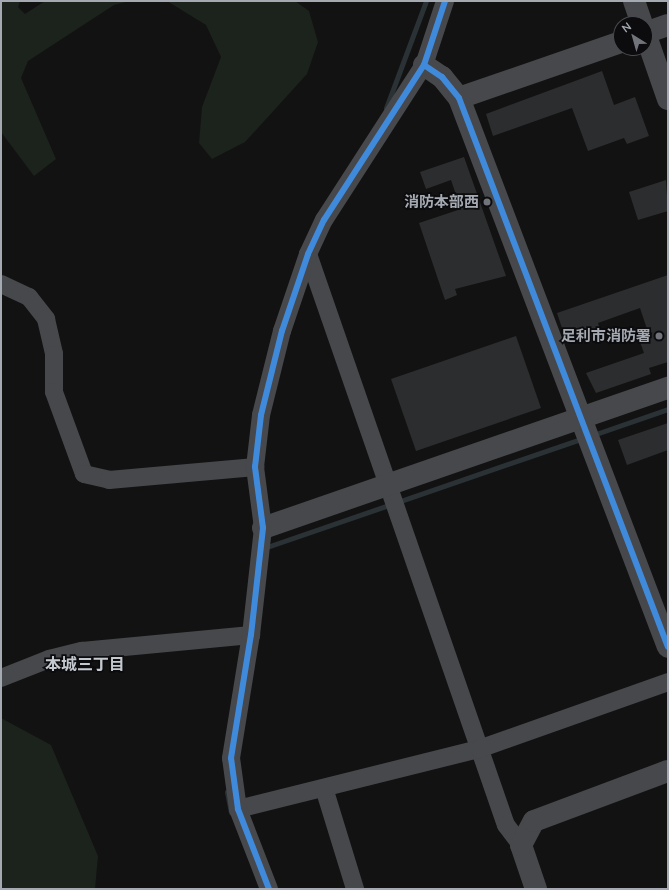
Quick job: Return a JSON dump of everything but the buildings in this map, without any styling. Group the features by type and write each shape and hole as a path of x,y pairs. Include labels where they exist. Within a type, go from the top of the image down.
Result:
{"street":[{"path":"269,889 238,809 231,758 251,635 263,528 255,467 261,415 282,331 308,254 324,220 424,65 445,1"},
{"path":"634,1 639,16"},
{"path":"668,25 645,34 668,100"},
{"path":"459,98 613,45"},
{"path":"424,65 442,78 459,98 668,647"},
{"path":"308,254 386,485 506,826 520,845 536,889"},
{"path":"1,284 29,297 46,319 54,354 54,392 84,474 109,480 255,467"},
{"path":"263,528 668,388"},
{"path":"1,678 49,658 82,651 251,635"},
{"path":"238,809 479,750 668,682"},
{"path":"520,845 534,821 668,772"},
{"path":"324,788 355,889"}],"shaded area":[{"path":"1,1 20,1 18,7 25,14 45,1 130,1 114,5 28,61 21,78 56,159 34,176 1,132"},
{"path":"167,1 295,1 309,11 318,42 307,74 245,142 212,159 199,143 202,107 221,57 206,25"},
{"path":"1,718 51,745 98,856 95,889 1,889"}],"waterway":[{"path":"386,108 426,1"},
{"path":"593,435 668,409"},
{"path":"264,548 583,438"},
{"path":"227,792 231,813"}],"cycle path":[{"path":"269,889 238,809 231,758 251,635 263,528 255,467 261,415 282,331 308,254 324,220 424,65 445,1"},
{"path":"424,65 442,77 459,98 668,647"}],"place":[{"name":"消防本部西","path":"487,202"},
{"name":"足利市消防署","path":"659,336"}],"district":[{"name":"本城三丁目","path":"85,664"}]}
